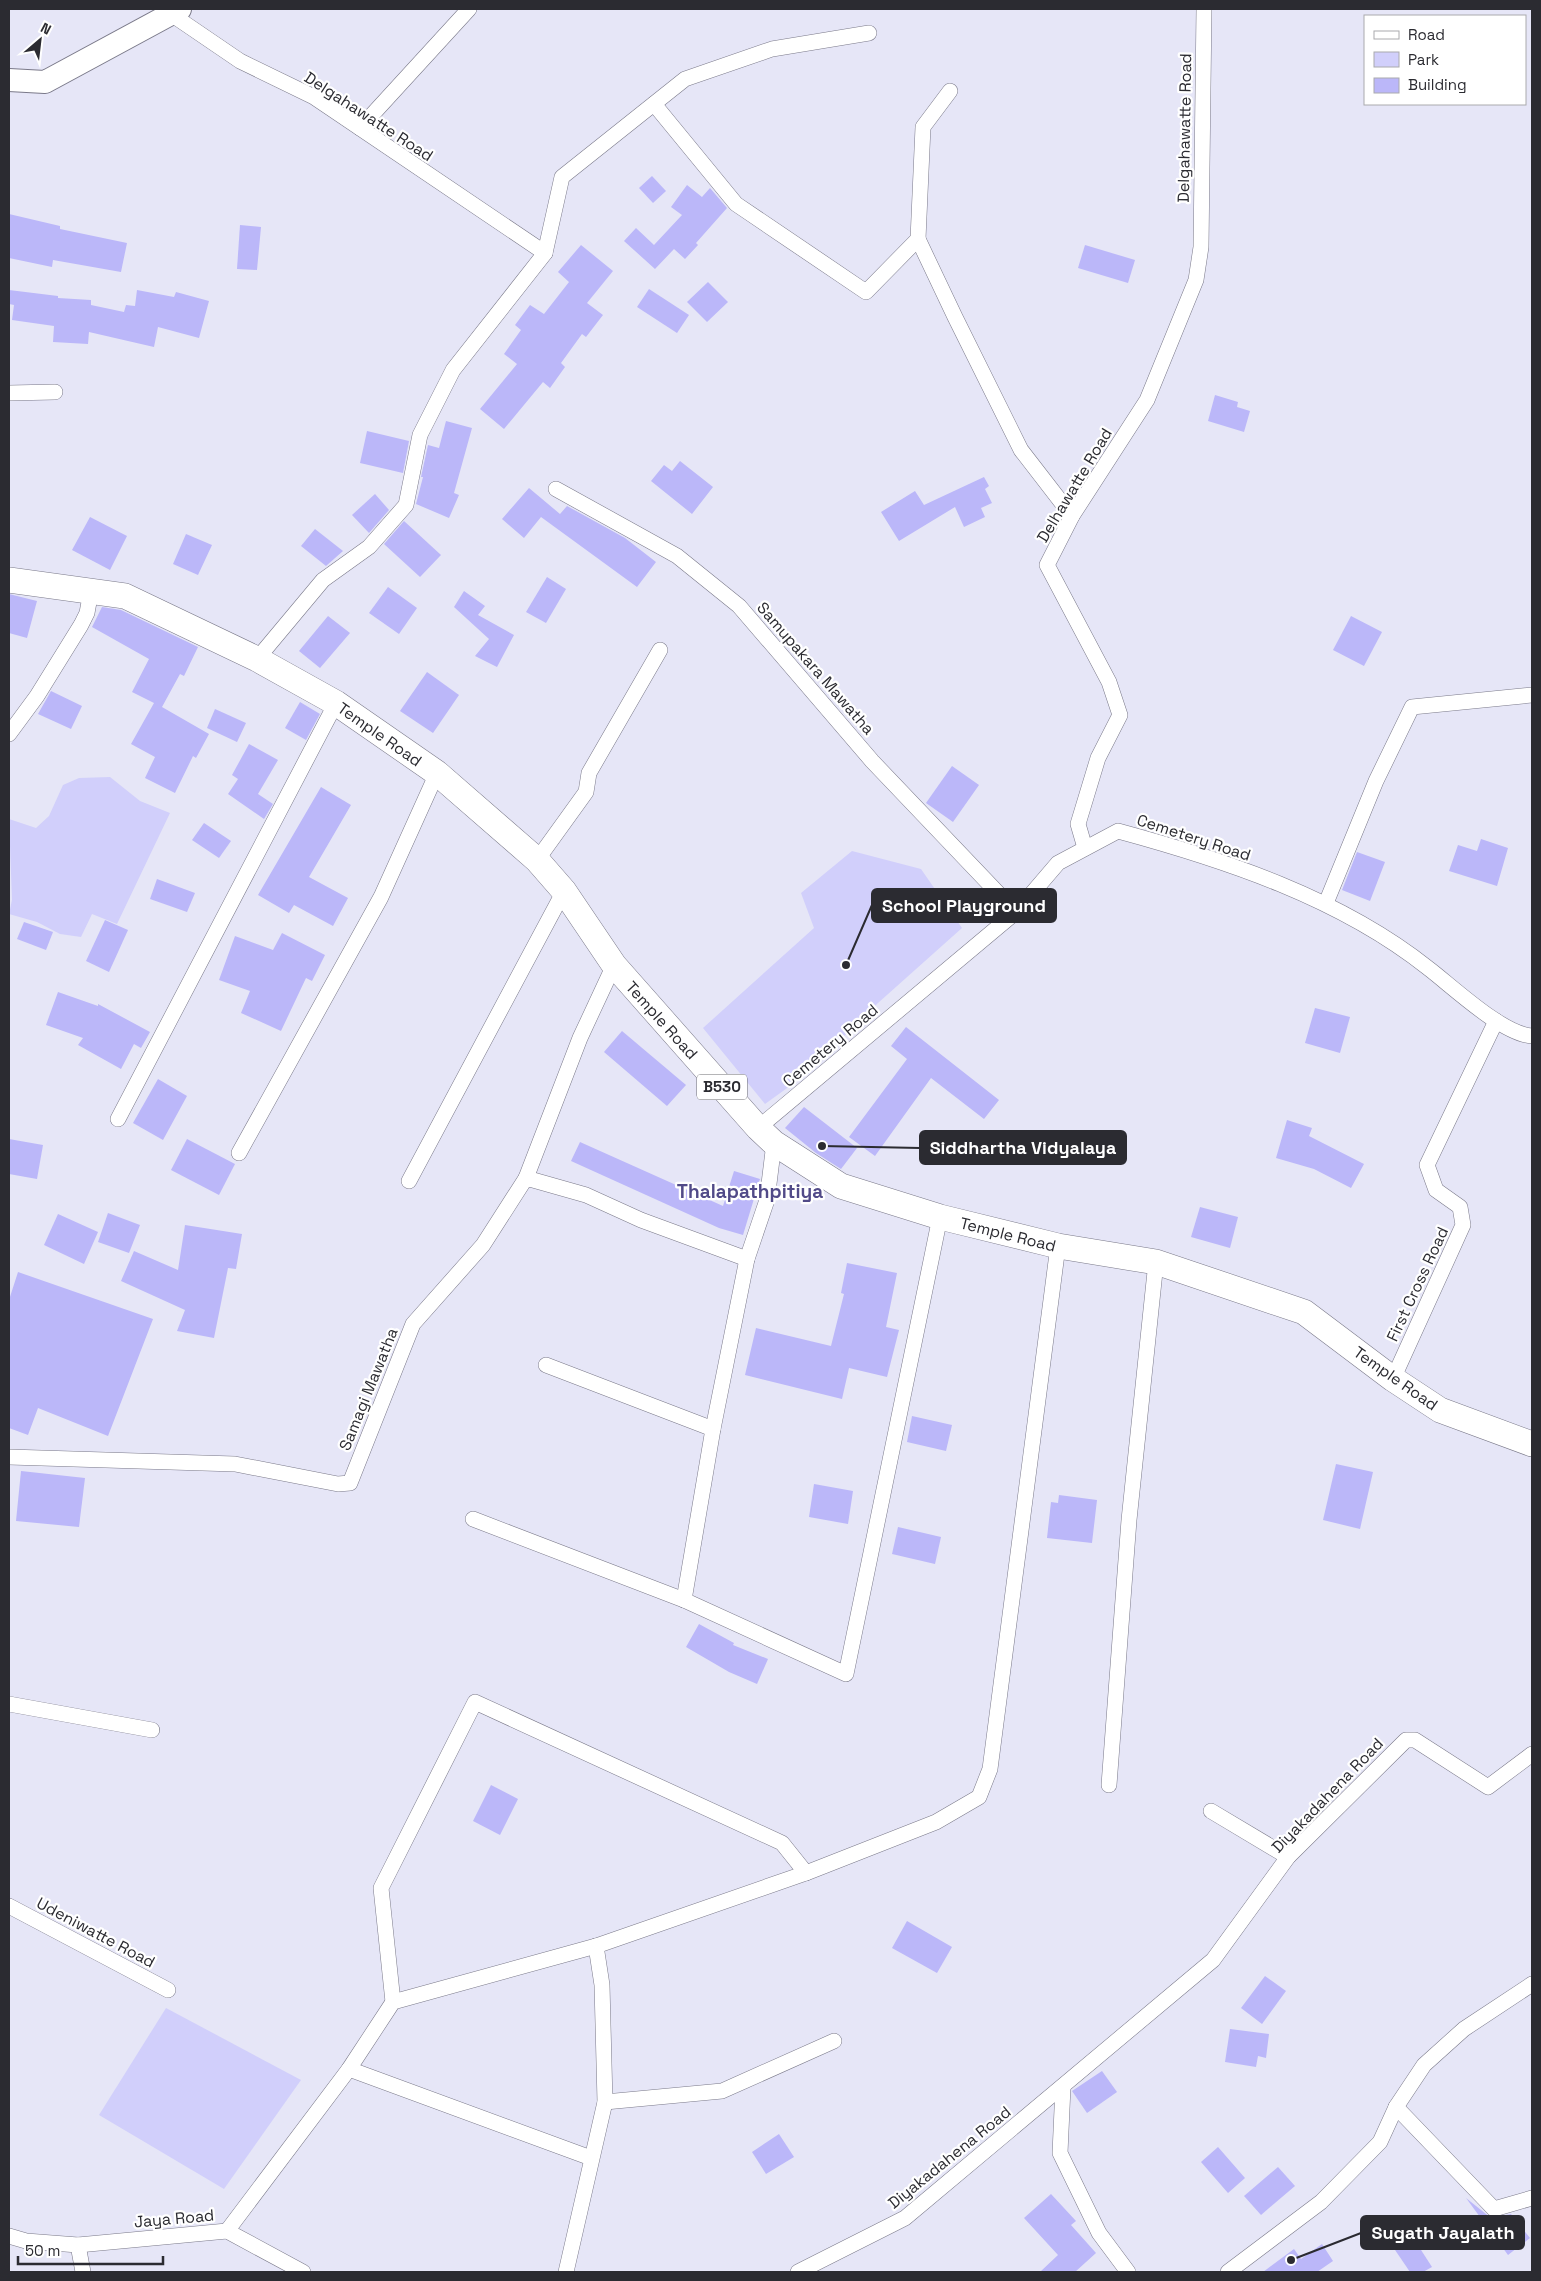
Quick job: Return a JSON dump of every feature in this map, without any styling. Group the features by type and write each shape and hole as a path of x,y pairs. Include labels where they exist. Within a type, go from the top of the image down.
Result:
{"main road":[{"path":"9,80 45,82 176,11"},
{"name":"Temple Road","path":"9,580 125,596 257,659 336,703 437,773 537,860 564,891 614,965 766,1135 841,1186 940,1217 1058,1246 1156,1262 1304,1312 1393,1379 1440,1410 1532,1444"}],"street":[{"path":"360,128 468,9"},
{"name":"Delgahawatte Road","path":"1201,248 1204,9"},
{"name":"Delgahawatte Road","path":"176,11 240,61 314,97 545,253"},
{"path":"257,659 323,580 369,547 406,505 420,435 453,370 545,253 562,178 685,79 772,49 869,33"},
{"path":"950,91 923,127 918,239 954,317 1021,450 1072,516"},
{"path":"654,104 736,204 866,292 918,239"},
{"name":"Delhawatte Road","path":"1085,848 1078,824 1098,758 1120,715 1109,682 1047,565 1072,516 1146,400 1196,280 1201,248"},
{"path":"9,393 55,392"},
{"name":"Samupakara Mawatha","path":"556,489 678,556 739,606 872,761 1016,912"},
{"path":"9,734 41,690 81,625 87,613 91,592"},
{"path":"537,860 586,792 589,773 660,650"},
{"path":"1326,903 1376,781 1412,707 1532,695"},
{"path":"118,1119 336,703"},
{"path":"238,1153 381,897 437,773"},
{"name":"Cemetery Road","path":"766,1135 1016,912 1058,863 1118,831 1192,852 1326,903 1416,958 1496,1022 1526,1036 1532,1036"},
{"path":"409,1181 564,891"},
{"path":"614,965 580,1038 526,1178 586,1195 640,1220 747,1259"},
{"name":"First Cross Road","path":"1393,1379 1463,1225 1460,1207 1436,1190 1427,1165 1496,1022"},
{"path":"684,1600 712,1428 747,1259 767,1200 766,1135"},
{"name":"Samagi Mawatha","path":"9,1457 235,1464 338,1484 350,1483 413,1324 483,1245 526,1178"},
{"path":"474,1519 684,1600 846,1674 940,1217"},
{"path":"393,2002 596,1946 806,1873 936,1822 979,1797 990,1769 1058,1246"},
{"path":"1109,1785 1129,1520 1156,1262"},
{"path":"546,1365 712,1428"},
{"path":"227,2231 349,2069 393,2002 381,1888 475,1702 782,1842 806,1873"},
{"path":"9,1704 152,1730"},
{"name":"Diyakadahena Road","path":"798,2272 905,2218 1213,1960 1288,1857 1406,1740 1415,1740 1488,1788 1532,1754"},
{"path":"1211,1811 1288,1857"},
{"name":"Udeniwatte Road","path":"9,1906 168,1990"},
{"path":"566,2272 605,2102 602,1985 596,1946"},
{"path":"1228,2272 1321,2202 1380,2142 1396,2107 1424,2066 1464,2030 1532,1984"},
{"path":"605,2102 722,2091 834,2041"},
{"path":"349,2069 591,2158"},
{"path":"1063,2087 1060,2153 1099,2233 1128,2272"},
{"path":"1396,2107 1494,2209 1532,2198"},
{"name":"Jaya Road","path":"9,2236 26,2242 78,2245 227,2231 303,2272"},
{"path":"78,2245 83,2272"}],"green space":[{"path":"110,777 140,801 170,813 117,924 92,914 81,937 60,934 37,922 9,914 12,900 9,819 36,828 49,816 63,785 79,778"},
{"path":"852,851 921,869 962,928 878,1003 801,1078 765,1104 703,1028 814,928 801,893"},
{"path":"166,2008 301,2080 224,2189 99,2115"}],"building":[{"path":"652,176 666,191 653,203 639,188"},
{"path":"687,185 702,197 710,188 727,208 696,243 698,245 685,259 674,249 655,269 624,241 636,228 654,245 682,215 671,207"},
{"path":"9,214 60,226 60,229 127,243 121,272 53,260 52,267 9,258"},
{"path":"240,225 261,227 257,270 237,269"},
{"path":"581,245 613,271 587,303 603,315 586,337 582,334 561,363 565,367 550,388 543,382 504,429 480,409 517,364 504,354 521,330 515,325 530,305 544,314 569,282 558,272"},
{"path":"1085,245 1135,260 1128,283 1078,268"},
{"path":"708,282 728,302 707,322 687,302"},
{"path":"649,289 689,315 677,333 637,307"},
{"path":"9,290 58,296 58,298 91,300 91,305 124,312 126,305 135,306 137,290 174,297 176,292 209,301 199,338 158,327 154,347 89,332 88,344 53,342 54,326 12,320 14,305 9,304"},
{"path":"1215,395 1238,402 1237,407 1250,411 1244,432 1208,421"},
{"path":"446,421 472,428 454,493 459,495 449,518 416,504 428,445 439,448"},
{"path":"367,431 409,441 403,473 360,463"},
{"path":"680,461 713,487 692,514 651,481 664,465 672,471"},
{"path":"984,477 989,486 985,489 992,503 981,508 985,517 964,527 955,507 899,541 881,512 915,491 924,505"},
{"path":"529,488 560,514 567,506 625,538 656,562 637,587 541,517 524,538 502,519"},
{"path":"375,494 389,510 369,533 352,515"},
{"path":"90,517 127,536 110,570 72,550"},
{"path":"404,521 441,555 420,577 384,544"},
{"path":"315,529 343,551 326,566 301,546"},
{"path":"186,534 212,545 198,575 173,564"},
{"path":"547,577 566,589 546,623 526,612"},
{"path":"388,587 417,608 399,634 369,613"},
{"path":"464,591 485,606 478,615 514,635 497,667 475,656 489,639 454,607"},
{"path":"9,594 37,601 27,638 9,633"},
{"path":"102,607 121,610 198,647 184,676 180,674 162,707 209,734 196,758 193,756 175,793 145,778 155,757 131,744 154,703 132,692 149,659 92,627"},
{"path":"328,616 350,633 320,668 299,651"},
{"path":"1351,616 1382,632 1364,666 1333,650"},
{"path":"427,672 459,695 433,733 400,711"},
{"path":"51,691 82,706 71,729 38,714"},
{"path":"300,702 320,714 306,740 285,728"},
{"path":"215,709 246,723 237,742 207,728"},
{"path":"249,744 278,760 258,794 273,804 264,819 228,794 238,779 232,775"},
{"path":"952,766 979,785 953,822 926,803"},
{"path":"321,787 351,805 309,877 348,898 333,926 294,905 289,913 258,895"},
{"path":"204,823 231,841 219,858 192,840"},
{"path":"1481,839 1508,848 1497,886 1449,871 1458,845 1477,851"},
{"path":"1357,852 1385,862 1370,901 1342,890"},
{"path":"157,879 195,893 187,912 150,899"},
{"path":"105,920 128,930 109,972 86,961"},
{"path":"24,922 53,932 46,950 17,939"},
{"path":"282,933 325,955 312,981 306,978 281,1031 241,1013 250,991 219,980 235,936 273,950"},
{"path":"58,992 98,1006 98,1004 150,1032 141,1048 134,1044 121,1069 78,1045 83,1038 46,1025"},
{"path":"1315,1008 1350,1017 1340,1053 1305,1043"},
{"path":"906,1027 999,1100 984,1119 931,1078 875,1156 849,1137 907,1059 891,1046"},
{"path":"622,1031 686,1085 667,1106 604,1052"},
{"path":"158,1079 187,1096 163,1140 133,1123"},
{"path":"804,1107 857,1148 841,1169 816,1153 785,1128"},
{"path":"1287,1120 1312,1128 1309,1136 1364,1164 1351,1188 1314,1169 1276,1158"},
{"path":"9,1139 43,1145 37,1179 9,1174"},
{"path":"187,1139 235,1164 219,1195 171,1170"},
{"path":"580,1142 723,1206 734,1171 760,1179 743,1235 719,1228 571,1161"},
{"path":"1200,1207 1238,1217 1230,1248 1191,1237"},
{"path":"108,1213 140,1225 129,1253 98,1242"},
{"path":"58,1214 98,1232 84,1264 44,1245"},
{"path":"185,1225 242,1234 236,1269 228,1268 214,1338 177,1331 185,1310 121,1281 134,1251 178,1270"},
{"path":"847,1263 897,1273 886,1327 899,1330 887,1377 849,1368 842,1399 745,1375 756,1328 831,1346 844,1294 841,1293"},
{"path":"18,1272 153,1319 108,1436 38,1408 28,1435 9,1428 9,1300"},
{"path":"912,1416 952,1425 946,1451 907,1442"},
{"path":"1336,1464 1373,1472 1360,1529 1323,1520"},
{"path":"21,1471 85,1478 79,1527 16,1521"},
{"path":"814,1484 853,1491 848,1524 809,1517"},
{"path":"1059,1495 1097,1500 1092,1543 1047,1538 1051,1502 1058,1503"},
{"path":"898,1527 941,1537 935,1564 892,1554"},
{"path":"699,1624 734,1643 733,1645 768,1659 757,1684 729,1672 686,1647"},
{"path":"491,1785 518,1799 500,1835 473,1821"},
{"path":"907,1921 952,1947 937,1973 892,1948"},
{"path":"1265,1976 1286,1991 1262,2024 1241,2008"},
{"path":"1230,2029 1269,2034 1266,2058 1258,2056 1256,2067 1225,2062"},
{"path":"1102,2071 1117,2092 1087,2113 1072,2091"},
{"path":"779,2134 794,2157 766,2174 752,2152"},
{"path":"1218,2147 1245,2178 1228,2193 1201,2162"},
{"path":"1278,2167 1295,2186 1261,2215 1244,2196"},
{"path":"1051,2194 1076,2221 1071,2225 1096,2253 1075,2272 1040,2272 1058,2255 1024,2218"},
{"path":"1466,2198 1491,2218 1511,2214 1530,2238 1508,2255"},
{"path":"1412,2236 1432,2267 1423,2272 1410,2272 1393,2247"},
{"path":"1322,2244 1333,2261 1317,2272 1263,2272 1294,2249 1301,2259"}],"place":[{"name":"School Playground","path":"846,965"},
{"name":"Siddhartha Vidyalaya","path":"822,1146"},
{"name":"Sugath Jayalath","path":"1291,2260"}],"district":[{"name":"Thalapathpitiya","path":"750,1191"}]}
